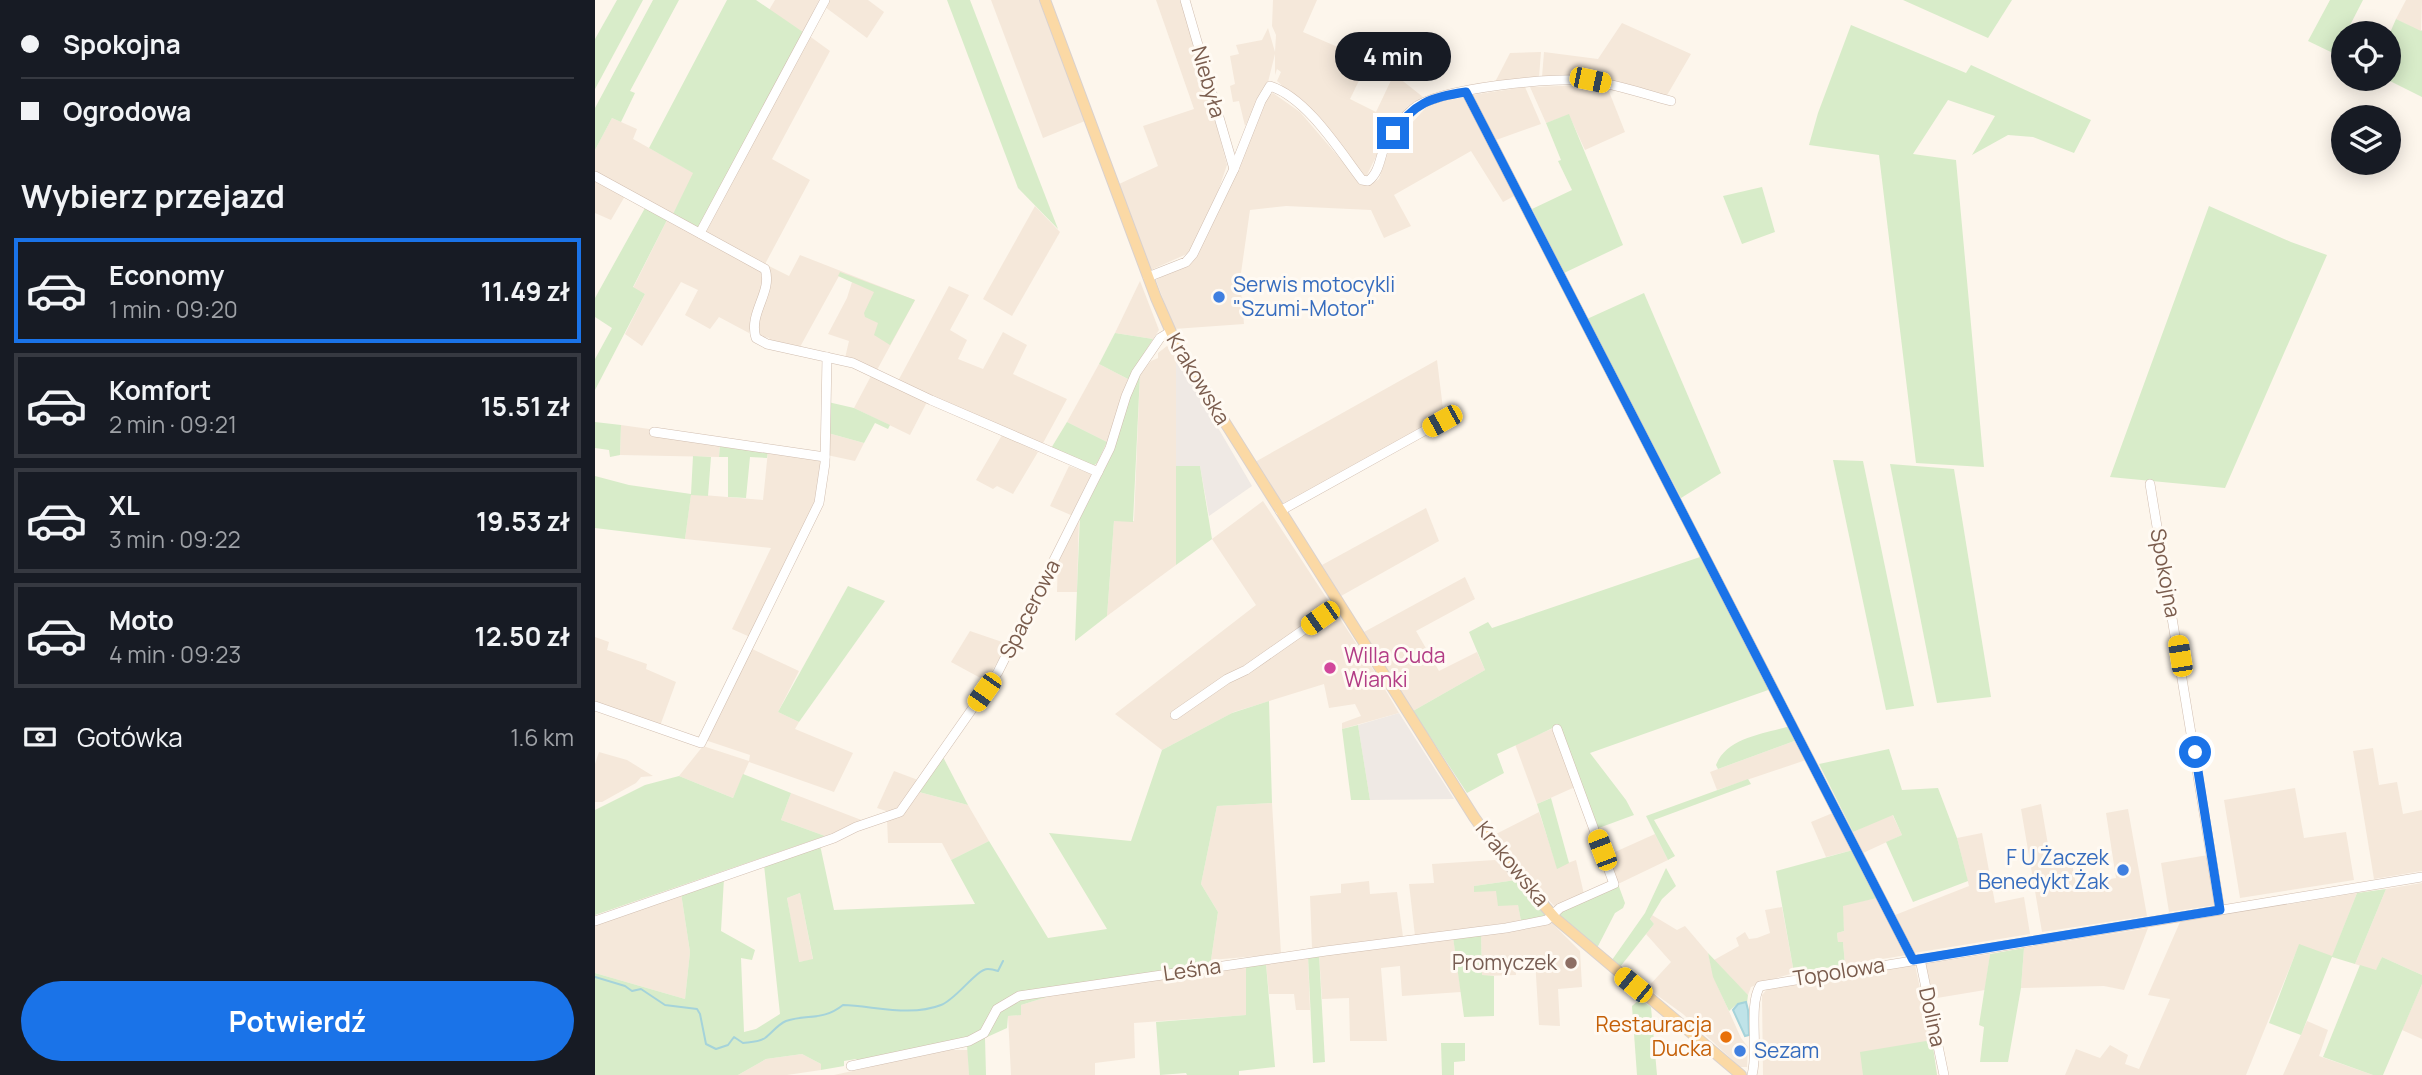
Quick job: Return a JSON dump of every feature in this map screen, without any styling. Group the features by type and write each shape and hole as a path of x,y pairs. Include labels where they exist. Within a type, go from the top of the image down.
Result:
{"main road":[{"name":"Krakowska","path":"1045,0 1148,277 1183,357 1482,829 1503,858 1578,940 1741,1075"}],"street":[{"path":"699,233 825,0"},
{"name":"Niebyła","path":"1185,0 1232,166"},
{"path":"1148,277 1191,257 1270,86 1290,95 1309,114 1362,180 1371,180 1387,142 1413,109 1426,100 1540,82 1590,80 1671,101"},
{"name":"Dolina","path":"1466,92 1916,959 1944,1075"},
{"path":"595,176 765,269 767,281 753,328 756,338 767,344 853,363 1098,472"},
{"name":"Spacerowa","path":"595,921 834,838 856,827 900,812 998,672 1110,448 1136,373 1162,336 1170,332"},
{"path":"595,706 701,743 819,503 824,485 827,357"},
{"path":"1280,511 1442,421"},
{"path":"654,432 825,457"},
{"name":"Spokojna","path":"2150,484 2220,910"},
{"path":"1175,715 1227,679 1246,670 1339,605"},
{"name":"Leśna","path":"851,1066 969,1041 983,1032 997,1009 1019,996 1547,920 1560,908 1615,884 1557,729"},
{"name":"Topolowa","path":"1752,1075 1755,1061 1756,1000 1760,986 2422,877"}],"shaded area":[{"path":"775,0 819,0 803,32 769,10"},
{"path":"829,0 868,0 884,12 867,38 825,7"},
{"path":"991,0 1039,0 1085,121 1043,138"},
{"path":"1156,0 1183,0 1227,165 1210,215 1189,253 1151,270 1119,184 1158,166 1143,126 1194,109"},
{"path":"1273,0 1317,0 1303,32 1340,48 1342,43 1371,56 1350,99 1376,112 1394,74 1423,97 1408,106 1390,128 1366,177 1310,110 1277,81 1281,72 1277,69 1275,75 1275,54 1268,82 1245,126 1239,101 1233,102 1230,86 1235,84 1230,56 1239,54 1236,45 1262,40 1268,28 1275,52"},
{"path":"2406,0 2422,0 2421,32 2396,19"},
{"path":"1622,23 1691,54 1666,97 1542,77 1544,52 1598,59"},
{"path":"808,35 830,51 772,159 810,180 764,266 704,231"},
{"path":"1541,52 1539,77 1494,84 1510,53"},
{"path":"1587,85 1608,89 1625,132 1585,150 1569,115 1546,123 1530,87"},
{"path":"1525,87 1541,124 1496,140 1472,95"},
{"path":"1273,93 1300,112 1361,183 1370,185 1379,179 1390,147 1430,103 1466,97 1516,195 1503,202 1471,151 1394,195 1411,226 1384,238 1371,210 1286,206 1250,210 1240,280 1244,324 1174,329 1156,280 1195,258 1266,98"},
{"path":"612,118 637,129 633,139 694,173 672,216 595,172 595,150"},
{"path":"595,179 625,196 611,220 595,213"},
{"path":"1035,206 1060,232 1012,316 983,299"},
{"path":"667,220 763,271 764,284 749,333 719,317 710,329 685,315 698,290 681,282 642,346 625,334 645,294 633,288"},
{"path":"800,255 915,300 877,370 845,358 849,341 828,334 847,298 852,282 839,276 800,347 757,335 754,329 770,275 769,266 789,276"},
{"path":"1140,281 1159,330 1153,339 1115,333"},
{"path":"949,286 969,295 950,330 967,340 958,359 983,369 1003,332 1027,345 1013,374 1067,399 1042,445 898,381"},
{"path":"1167,346 1176,356 1176,565 1107,616 1114,521 1134,521 1140,374"},
{"path":"1176,356 1252,486 1209,516 1200,466 1176,466"},
{"path":"1437,360 1444,417 1282,505 1255,462"},
{"path":"1099,364 1128,379 1107,442 1067,422"},
{"path":"871,376 927,402 910,435 854,408"},
{"path":"621,425 720,439 719,457 620,455"},
{"path":"828,433 864,443 855,461 827,455"},
{"path":"1002,435 1038,452 1013,494 997,486 993,489 976,480"},
{"path":"768,451 822,460 815,504 750,637 732,629 771,548 685,539 691,494 763,500"},
{"path":"1069,466 1092,474 1073,516 1050,506"},
{"path":"1263,501 1399,713 1342,729 1342,723 1361,716 1355,704 1329,708 1324,684 1234,712 1162,750 1115,714 1256,605 1212,539"},
{"path":"1426,508 1439,541 1341,596 1322,565"},
{"path":"1079,516 1077,592 1057,592 1058,559"},
{"path":"1465,577 1475,599 1416,631 1439,671 1477,652 1485,670 1413,711 1364,632"},
{"path":"970,631 1008,644 986,681 951,662"},
{"path":"595,637 609,642 607,650 647,664 646,669 676,682 660,726 595,703"},
{"path":"750,648 799,671 778,712 799,722 795,729 853,753 834,792 749,762 733,798 679,776 703,746 749,761 750,755 705,740"},
{"path":"1399,713 1454,799 1370,800 1358,725"},
{"path":"1554,728 1575,787 1537,804 1515,744"},
{"path":"1797,740 1806,760 1717,790 1710,772"},
{"path":"2373,748 2379,785 2397,782 2403,814 2422,810 2422,871 2374,879 2353,751"},
{"path":"599,752 627,760 653,776 641,777 636,783 602,802 595,802 595,764"},
{"path":"894,771 918,780 900,810 892,813 877,808"},
{"path":"2295,788 2304,838 2346,832 2354,880 2240,898 2224,800"},
{"path":"919,792 968,805 989,841 951,860 942,843 888,843 887,819 901,813"},
{"path":"791,793 864,821 825,836 781,820"},
{"path":"1272,803 1281,954 1211,960 1218,912 1201,884 1217,806"},
{"path":"2041,804 2052,868 2072,863 2076,885 2116,878 2106,813 2128,809 2147,916 2042,932 2021,809"},
{"path":"1539,812 1557,867 1576,860 1584,894 1554,906 1494,835"},
{"path":"1835,812 1853,850 1826,857 1811,822"},
{"path":"1892,814 1902,835 1863,853 1853,832"},
{"path":"1982,833 1995,903 2024,897 2030,934 1914,953 1895,915 1969,886 1957,838"},
{"path":"1655,834 1668,860 1618,884 1606,856"},
{"path":"2208,855 2216,905 2169,912 2161,863"},
{"path":"1495,860 1516,880 1474,886 1496,891 1518,904 1521,921 1415,936 1409,884 1434,883 1432,864"},
{"path":"1369,881 1370,894 1397,892 1403,937 1312,948 1310,896 1341,893 1341,884"},
{"path":"2422,883 2422,975 2382,957 2376,971 2355,964 2386,889"},
{"path":"681,893 690,952 685,999 595,973 595,924"},
{"path":"800,893 813,960 798,962 787,898"},
{"path":"2357,893 2332,957 2299,945 2246,1075 2065,1075 2076,1049 2100,1058 2110,1045 2128,1055 2125,1064 2139,1069 2170,999 2148,995 2180,922"},
{"path":"1877,898 1907,955 1845,965 1843,942 1838,942 1837,933 1844,931 1842,905"},
{"path":"1782,907 1794,973 1751,987 1748,995 1714,960 1739,946 1736,938 1745,932 1749,939 1770,933 1765,910"},
{"path":"1652,915 1677,930 1685,926 1708,953 1714,978 1741,1038 1748,1047 1747,1067 1740,1067 1683,1014 1647,988 1671,962 1646,934 1654,924 1650,919"},
{"path":"1551,922 1580,951 1582,987 1558,989 1560,1026 1539,1025 1535,959 1515,960 1516,975 1482,976 1481,933"},
{"path":"2148,928 2124,990 2104,986 2021,988 2024,948"},
{"path":"1453,937 1461,992 1402,996 1400,966 1381,968 1387,1041 1350,1041 1349,998 1322,999 1319,954"},
{"path":"1990,954 1985,990 1931,999 1924,964"},
{"path":"1308,956 1310,1010 1296,1010 1294,994 1269,994 1266,964"},
{"path":"1915,965 1937,1075 1763,1075 1762,995 1769,987"},
{"path":"1246,966 1247,1015 1134,1023 1135,1058 1095,1063 1095,1075 1011,1075 1008,1016 1020,1015 1021,1005 1052,993"},
{"path":"2422,984 2422,1039 2402,1030"},
{"path":"2307,1021 2328,1030 2319,1056 2373,1075 2283,1075"},
{"path":"942,1050 968,1050 969,1075 834,1075 871,1067 871,1064"},
{"path":"802,1054 821,1064 821,1070 787,1075 738,1075 766,1059"}],"green space":[{"path":"617,0 643,0 595,89 595,39"},
{"path":"653,0 679,0 630,91 635,93 621,122 612,118 595,150 595,108"},
{"path":"727,0 756,0 803,32 699,229 672,216 693,173 649,148"},
{"path":"947,0 970,0 1058,229 1018,188"},
{"path":"1903,0 2012,0 1988,38"},
{"path":"2330,0 2363,0 2352,21 2331,21 2331,52 2308,41"},
{"path":"2401,21 2422,30 2422,97 2401,86"},
{"path":"1851,25 1966,73 1971,65 2091,120 2074,153 2033,137 2008,135 1972,155 1995,116 1948,100 1913,154 1956,160 1984,467 1916,463 1879,155 1809,145"},
{"path":"1569,114 1623,245 1564,273 1532,209 1572,190 1558,161 1561,160 1546,123"},
{"path":"1762,187 1775,232 1742,244 1723,196"},
{"path":"2209,206 2327,255 2225,488 2110,477"},
{"path":"645,208 667,220 633,287 645,294 595,390 595,359 612,328 595,317 595,298"},
{"path":"840,272 915,300 890,345 874,335 878,323 865,317 864,313 874,292 838,276"},
{"path":"1644,293 1721,473 1681,498 1587,319"},
{"path":"1115,333 1153,339 1128,379 1099,364"},
{"path":"1140,374 1133,522 1114,521 1107,616 1075,641 1080,514"},
{"path":"828,402 854,408 890,425 888,429 875,423 864,443 828,433"},
{"path":"595,422 621,425 620,455 610,457 609,450 595,448"},
{"path":"1067,422 1107,442 1097,463 1091,468 1050,450"},
{"path":"720,443 768,451 767,458 750,457 746,498 728,497 728,457 719,457"},
{"path":"693,456 711,457 708,496 691,495 685,539 595,528 595,476 629,485 691,494"},
{"path":"1833,460 1863,461 1914,706 1886,710"},
{"path":"1890,464 1954,469 1991,697 1937,703"},
{"path":"1176,466 1200,466 1212,539 1176,565"},
{"path":"1700,557 1771,689 1590,753 1626,800 1634,815 1596,829 1557,726 1497,754 1504,773 1467,793 1413,711 1485,670 1469,632 1488,622 1492,628"},
{"path":"848,586 885,601 799,722 778,712"},
{"path":"1269,701 1272,803 1217,806 1201,884 1218,912 1211,960 1217,960 1217,965 1016,995 982,1031 968,1038 859,1061 844,1061 844,1066 821,1070 821,1064 802,1054 766,1059 738,1075 595,1075 595,973 685,999 690,952 681,893 724,878 721,931 755,950 752,960 741,958 744,1032 756,1029 780,1014 764,865 820,845 834,910 975,904 951,860 989,841 1048,938 1107,929 1049,833 1131,841 1162,750 1232,713","holes":["800,893 813,959 799,962 787,898"]},
{"path":"1358,725 1370,800 1351,800 1342,729"},
{"path":"1790,726 1797,740 1718,769 1716,765 1721,756 1738,742"},
{"path":"1889,749 1902,790 1938,788 1957,838 1968,881 1913,902 1886,842 1902,835 1893,815 1853,832 1819,764"},
{"path":"943,757 968,805 919,792"},
{"path":"743,774 791,793 781,820 825,836 595,915 595,810 645,785 679,776 733,798"},
{"path":"1748,779 1751,784 1654,820 1675,856 1668,860 1646,816"},
{"path":"1551,798 1569,863 1557,869 1537,804"},
{"path":"1853,850 1877,898 1843,906 1844,931 1837,933 1838,942 1843,942 1845,965 1794,973 1776,871"},
{"path":"1666,868 1676,886 1662,899 1650,919 1654,924 1620,967 1612,960 1645,913"},
{"path":"1516,880 1547,917 1521,921 1518,905 1498,906 1496,891 1474,892 1474,886"},
{"path":"1618,884 1625,903 1623,908 1615,913 1597,948 1560,916 1560,911"},
{"path":"2386,889 2355,964 2332,957 2301,1035 2269,1023 2299,944 2332,956 2357,893"},
{"path":"1481,933 1482,975 1494,976 1494,1016 1464,1017 1453,937"},
{"path":"2024,948 2021,988 2008,1062 1980,1062 1984,1027 1979,1025 1990,954"},
{"path":"1708,953 1748,995 1747,1003 1738,1003 1729,1011 1713,977"},
{"path":"1319,954 1325,1062 1313,1063 1308,956"},
{"path":"2382,957 2422,975 2422,984 2383,1075 2373,1075 2323,1057 2360,965 2376,970"},
{"path":"1266,964 1275,1067 1239,1071 1239,1075 1160,1075 1156,1022 1246,1015 1246,966"},
{"path":"1052,993 1021,1005 1021,1015 1008,1016 1007,1028 985,1038 986,1075 969,1075 967,1045 998,1011 1020,998"},
{"path":"1640,999 1651,1007 1657,1075 1637,1075 1632,1006"},
{"path":"1932,1040 1937,1075 1863,1075 1860,1052"},
{"path":"1441,1043 1465,1043 1465,1061 1454,1062 1454,1075 1442,1075"}],"water":[{"path":"1746,1002 1749,1035 1745,1036 1733,1010 1738,1004"}],"waterway":[{"path":"595,977 625,986 632,991 641,989 665,1005 697,1009 706,1044 716,1049 728,1045 734,1037 743,1043 760,1040 786,1021 822,1015 843,1005 905,1011 941,1005 983,970 998,971 1003,961"}],"place":[{"name":"Serwis motocykli \"Szumi-Motor\"","path":"1219,297"},
{"name":"Willa Cuda Wianki","path":"1330,668"},
{"name":"F U Żaczek Benedykt Żak","path":"2123,870"},
{"name":"Promyczek","path":"1571,963"},
{"name":"Restauracja Ducka","path":"1726,1037"},
{"name":"Sezam","path":"1740,1051"}],"route":[{"path":"1393,133 1413,109 1426,100 1466,92 1913,960 2220,910 2195,752"}]}
